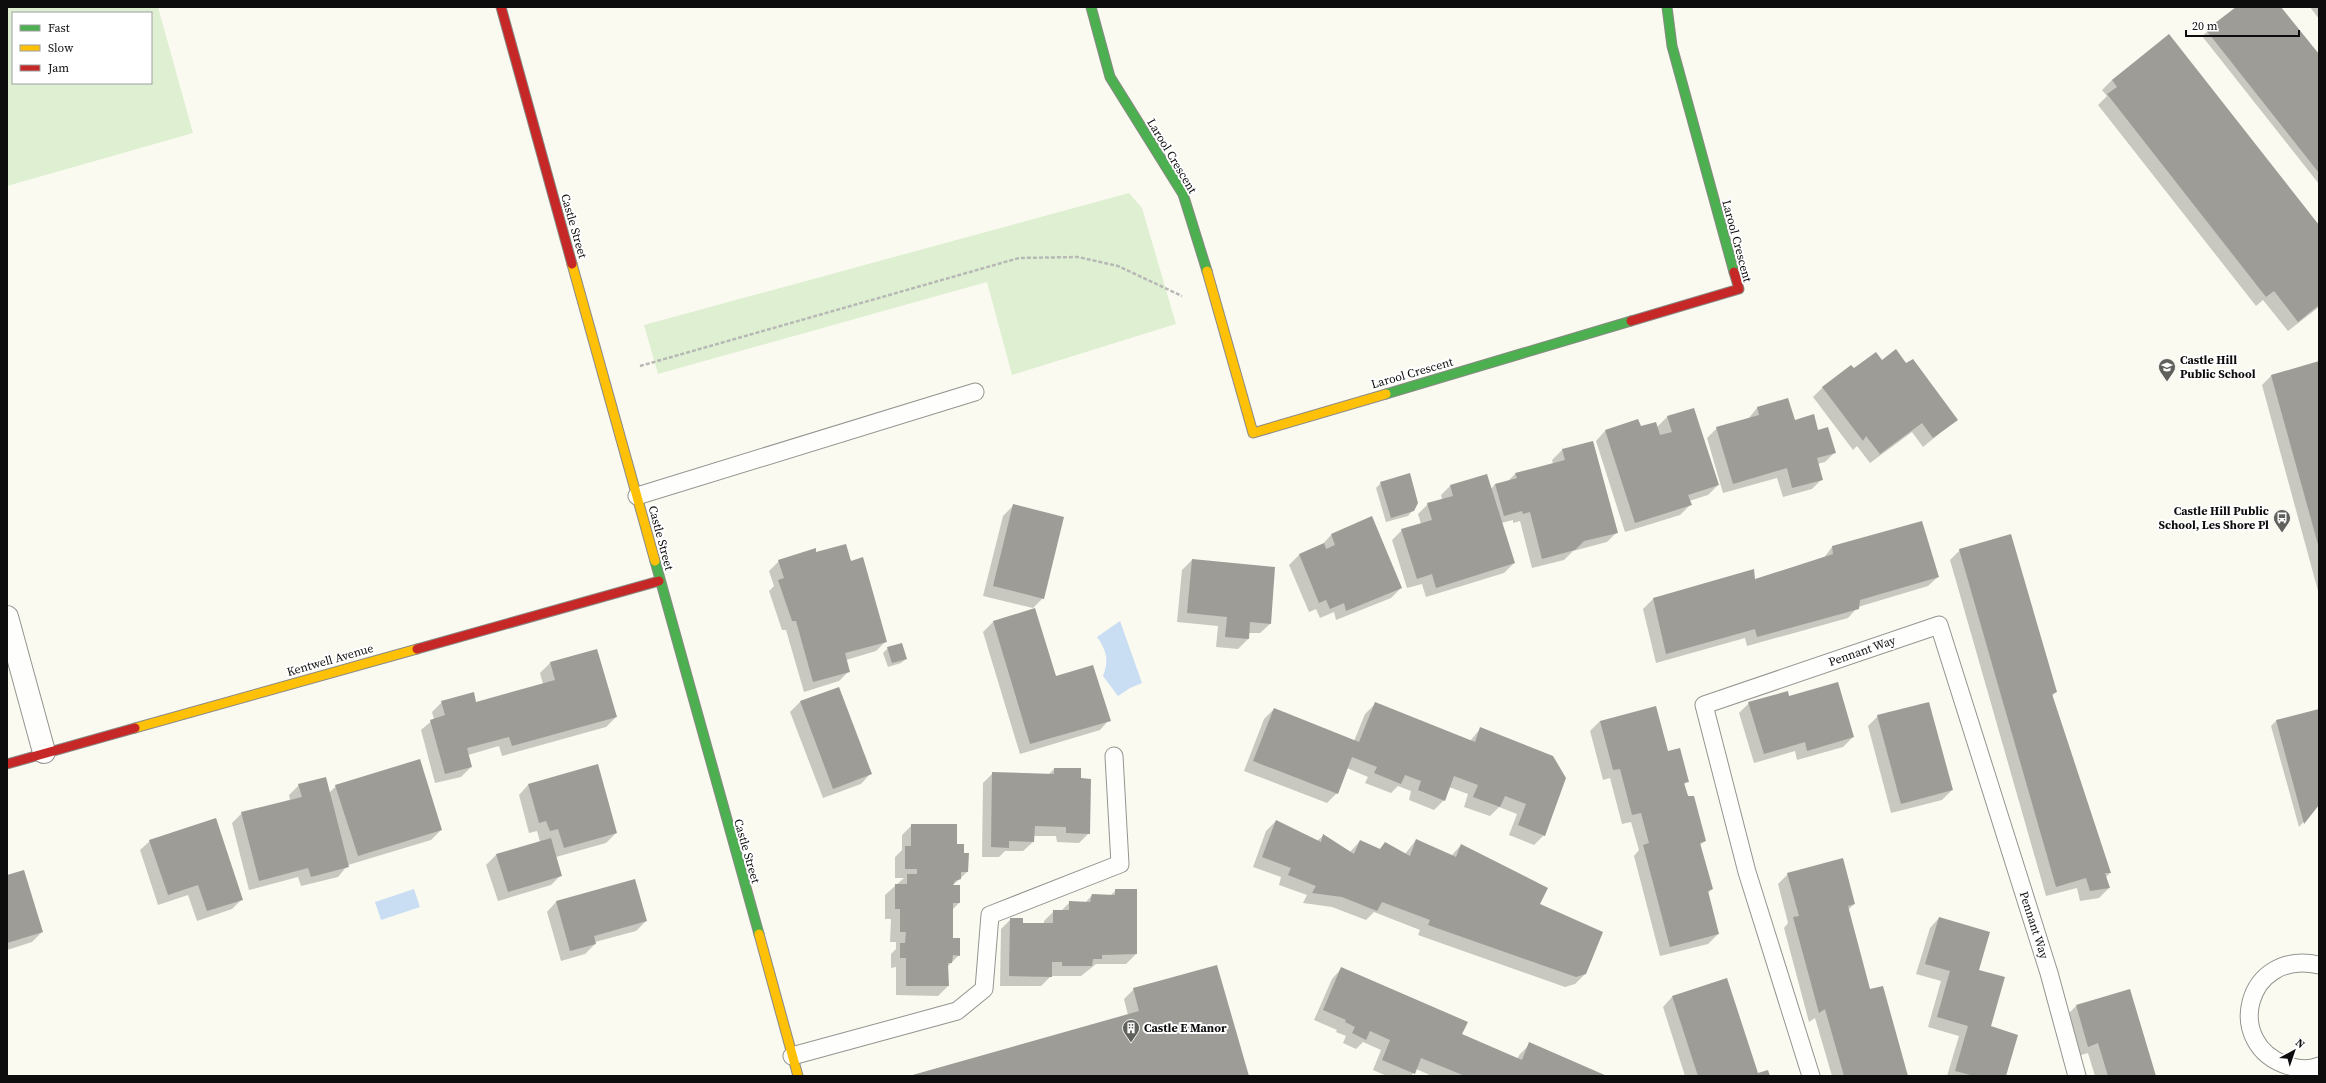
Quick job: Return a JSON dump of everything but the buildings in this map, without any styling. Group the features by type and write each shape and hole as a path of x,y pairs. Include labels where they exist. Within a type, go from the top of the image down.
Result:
{"street":[{"name":"Castle Street","path":"501,7 798,1076"},
{"name":"Larool Crescent","path":"1090,7 1110,77 1183,194 1221,315 1253,432 1739,289 1672,46 1667,7"},
{"name":"Kentwell Avenue","path":"7,764 44,752 660,581"},
{"path":"7,617 44,752"}],"lane":[{"path":"638,496 975,392"},
{"name":"Pennant Way","path":"1811,1076 1747,872 1704,705 1939,625 2049,974 2077,1076"},
{"path":"792,1056 957,1011 984,989 990,915 1120,864 1114,756"},
{"path":"2318,1070 2298,1069 2280,1063 2264,1053 2254,1038 2249,1020 2250,1001 2258,984 2271,971 2288,963 2305,962 2319,965"}],"path":[{"path":"640,366 1019,258 1078,257 1118,266 1221,315"}],"green space":[{"path":"7,7 158,7 193,133 7,186"},
{"path":"1129,193 1142,208 1176,324 1012,375 987,282 658,374 644,325"}],"water":[{"path":"1120,621 1142,683 1130,688 1118,696 1103,676 1106,666 1106,656 1097,637"},
{"path":"414,889 420,907 381,920 375,902"}],"traffic: fast":[{"path":"1091,7 1110,77 1183,194 1207,271"},
{"path":"1667,7 1672,46 1734,272"},
{"path":"1386,394 1631,321"},
{"path":"655,561 759,934"}],"traffic: slow":[{"path":"572,264 655,561"},
{"path":"1207,271 1253,433 1386,394"},
{"path":"135,728 417,649"},
{"path":"759,934 798,1076"}],"traffic: jam":[{"path":"501,7 572,264"},
{"path":"1631,321 1739,289 1734,272"},
{"path":"417,649 659,581"},
{"path":"7,764 135,728"}],"place":[{"name":"Castle Hill Public School","path":"2167,382"},
{"name":"Castle Hill Public School, Les Shore Pl","path":"2282,533"},
{"name":"Castle E Manor","path":"1131,1043"}]}
